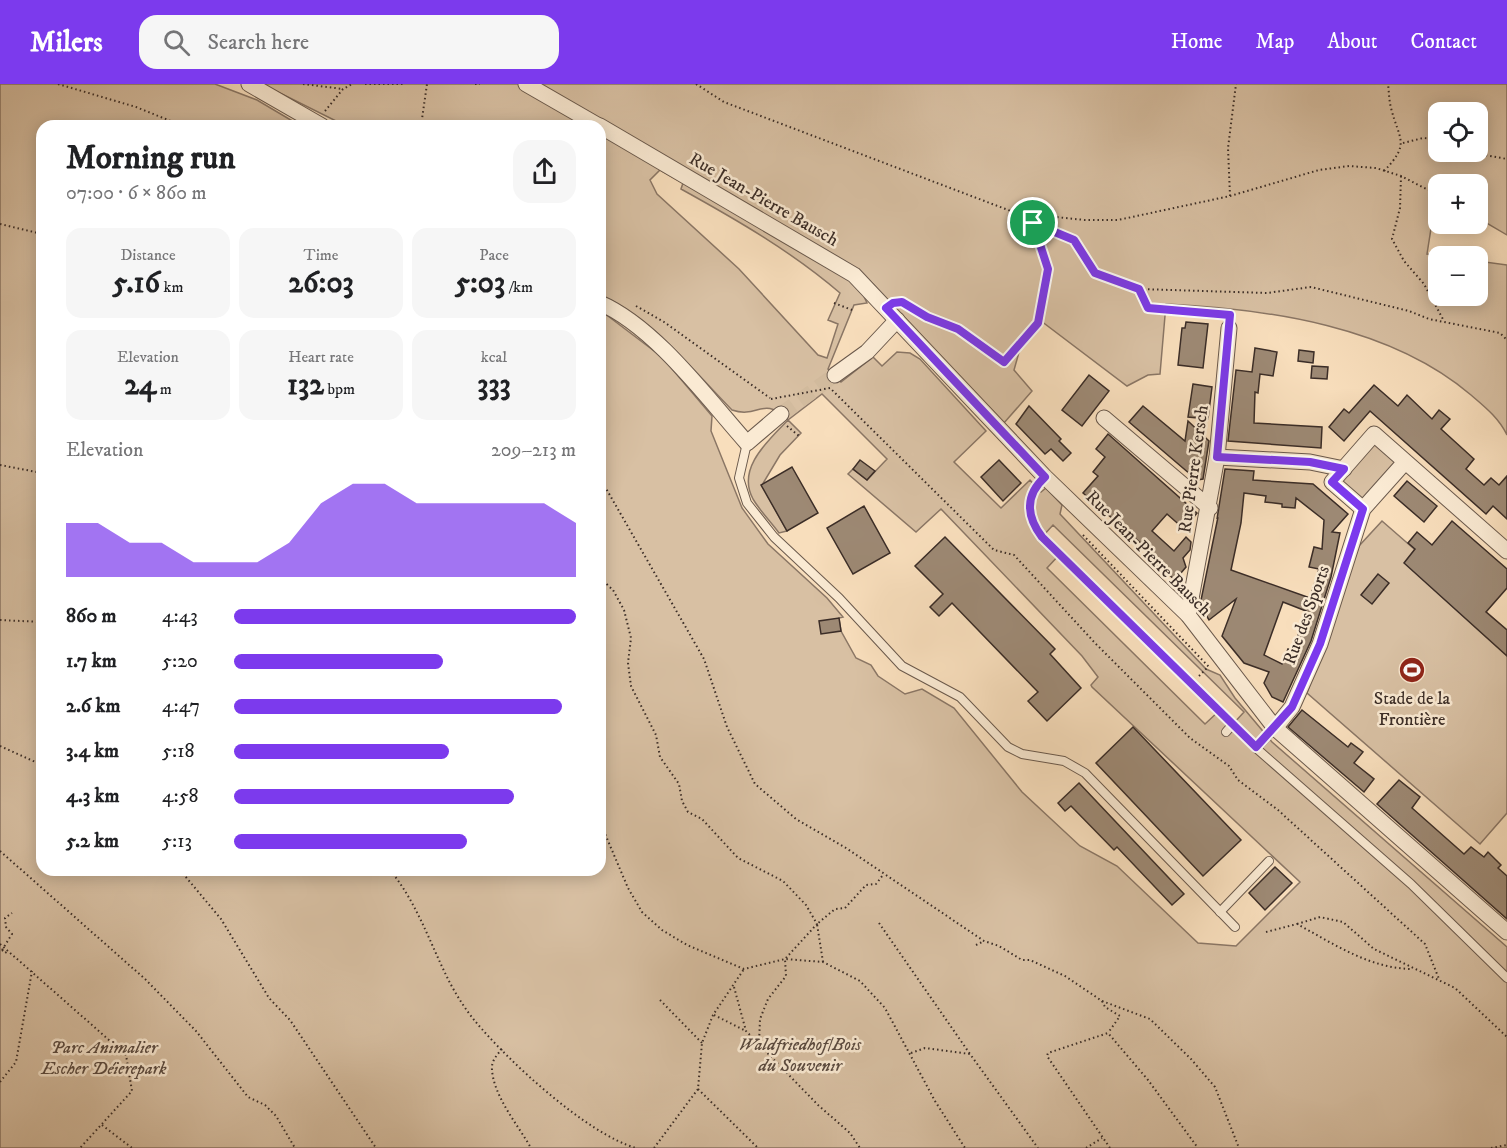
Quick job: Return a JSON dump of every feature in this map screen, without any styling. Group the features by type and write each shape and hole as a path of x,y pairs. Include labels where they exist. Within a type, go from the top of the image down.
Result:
{"street":[{"path":"249,84 313,120"},
{"name":"Rue Jean-Pierre Bausch","path":"526,84 589,120"},
{"name":"Rue Jean-Pierre Bausch","path":"606,130 854,275 1045,477 1188,615 1275,728 1507,932"},
{"path":"606,306 660,345 747,443 782,414"},
{"path":"835,375 867,352 897,320"},
{"name":"Rue Pierre Kersch","path":"1188,615 1210,508 1229,328"},
{"path":"1104,418 1210,508"},
{"path":"1405,462 1363,509 1332,482 1374,434 1507,551"},
{"path":"1217,457 1310,462 1344,469"},
{"name":"Rue des Sports","path":"1275,728 1292,707 1320,644 1363,509"}],"lane":[{"path":"747,443 739,478 747,503 774,537 839,598 902,666 960,697 1008,747 1022,754 1064,760 1085,773 1235,927"},
{"path":"1045,477 1031,493 1028,509 1032,524 1256,747 1411,884 1507,978"},
{"path":"1226,732 1233,724"},
{"path":"1256,747 1275,728"},
{"path":"1220,912 1269,861"}],"path":[{"path":"58,84 136,107 168,120"},
{"path":"303,84 343,89"},
{"path":"322,120 330,102 343,89 352,84"},
{"path":"365,84 404,84"},
{"path":"422,120 427,84"},
{"path":"475,84 480,84"},
{"path":"696,84 724,102 1016,213 1033,223 1074,240 1095,273 1139,289 1267,294 1311,287 1409,311 1429,319 1500,333 1507,340"},
{"path":"1230,196 1228,148 1236,84"},
{"path":"1384,171 1398,156 1403,143 1390,107 1388,84"},
{"path":"1403,143 1428,140"},
{"path":"1488,156 1507,159"},
{"path":"1016,213 1085,220 1118,220 1230,196 1319,170 1349,166 1401,176 1428,190"},
{"path":"1401,176 1400,208 1392,239 1404,261 1424,284 1444,321"},
{"path":"886,308 893,303 902,302 927,317 958,329 1004,362 1038,323 1048,269 1033,223"},
{"path":"0,224 36,233"},
{"path":"1139,289 1148,308 1230,315 1229,328"},
{"path":"606,305 627,302 664,322 771,399 799,436"},
{"path":"834,303 852,310"},
{"path":"771,399 830,388 994,550 1014,555 1095,644 1190,738 1228,766 1238,780 1278,810 1425,944 1439,979"},
{"path":"0,465 36,472"},
{"path":"606,488 704,659 727,727 755,784 796,819 846,848 984,941 1022,960 1030,960 1065,976 1102,1001 1150,1019 1191,1059 1215,1087 1239,1148"},
{"path":"1078,530 1208,667 1221,658"},
{"path":"606,584 613,590 624,610 631,638 628,663 631,686 656,735 660,757 679,784 682,801 688,812 702,819 738,858 783,881 806,905 817,924 824,962"},
{"path":"0,620 36,622"},
{"path":"0,746 36,762"},
{"path":"606,836 628,888 642,912 662,930 687,945 744,969 785,959 824,962 860,981 885,1008 935,1101 964,1148"},
{"path":"0,851 145,979 196,1032 248,1097 265,1105 276,1116 295,1148"},
{"path":"759,1043 760,1018 768,999 786,976 785,959 817,924 835,909 844,908 866,885 876,884 883,875"},
{"path":"185,876 221,919 269,998 290,1020 376,1148"},
{"path":"394,876 418,911 449,980 474,1021 502,1049 579,1116 609,1138 636,1148"},
{"path":"8,951 6,953 2,950 12,934 6,927 5,918 12,913"},
{"path":"1266,932 1320,917 1343,921 1374,949 1455,988 1507,1037"},
{"path":"879,923 1038,1148"},
{"path":"1298,924 1369,962 1389,969 1414,969"},
{"path":"976,945 984,941"},
{"path":"0,944 126,1055 132,1091 80,1148"},
{"path":"654,1148 698,1089 702,1043 713,1015 744,969"},
{"path":"0,1082 16,1062 32,971"},
{"path":"734,987 746,1031"},
{"path":"660,1000 702,1043"},
{"path":"1102,1001 1105,1007 1120,1016 1108,1033 1048,1053 1047,1056 1110,1148"},
{"path":"713,1015 746,1031 818,1105 850,1133 860,1148"},
{"path":"1108,1033 1148,1080 1198,1148"},
{"path":"911,1053 925,1048 970,1054"},
{"path":"502,1049 494,1058 492,1070 500,1095 531,1148"},
{"path":"698,1089 758,1148"},
{"path":"102,1125 132,1148"},
{"path":"1086,1148 1102,1138"},
{"path":"1494,1147 1507,1145"}],"green space":[{"path":"0,84 215,84 257,100 291,120 36,120 36,876 606,876 606,315 662,357 712,416 711,431 742,508 768,544 827,598 843,617 839,618 841,631 856,658 871,665 878,676 905,694 922,689 954,708 1022,792 1080,846 1117,866 1198,943 1236,946 1300,882 1092,687 1091,685 1098,677 1082,656 941,509 916,532 848,474 853,469 867,480 887,459 822,394 788,420 772,409 748,412 732,410 655,331 638,317 606,298 606,120 334,120 262,84 1507,84 1507,235 1488,224 1488,174 1428,174 1428,234 1430,234 1427,254 1428,306 1488,306 1488,262 1507,265 1507,435 1500,423 1486,408 1439,371 1404,352 1366,337 1286,317 1166,304 1160,374 1148,375 1127,386 1041,321 1021,345 1014,370 1032,391 1004,423 859,269 854,275 867,303 854,305 828,369 841,382 873,357 882,366 897,352 910,353 920,359 986,431 954,462 1001,508 1030,480 1041,492 1046,488 1062,505 1060,514 1206,669 1220,675 1235,698 1272,742 1507,947 1507,1148 0,1148","holes":["660,170 683,183 681,189 783,250 840,293 828,320 838,324 827,358 818,355 739,269 657,194 650,180","1053,525 1244,712 1233,724 1219,711 1205,724 1047,568 1060,554 1042,537"]},
{"path":"788,420 801,433 780,455 762,485 787,531 779,533 753,499 749,488 749,476 757,455"},
{"path":"1375,442 1398,462 1362,502 1340,481"},
{"name":"Stade de la Frontière","path":"1382,521 1507,630 1507,813 1480,844 1307,693 1359,546"}],"building":[{"path":"1186,322 1208,324 1203,368 1178,365 1182,328 1185,328"},
{"path":"1255,348 1277,352 1273,376 1260,374 1258,393 1255,392 1254,423 1322,427 1321,448 1228,441 1236,370 1252,372"},
{"path":"1299,350 1314,352 1313,363 1298,361"},
{"path":"1312,366 1328,367 1327,379 1311,378"},
{"path":"1089,375 1109,391 1082,426 1062,410"},
{"path":"1193,384 1212,387 1208,419 1188,417"},
{"path":"1374,385 1398,406 1407,395 1432,419 1439,410 1450,419 1441,429 1474,459 1466,469 1484,485 1491,478 1499,485 1507,476 1507,519 1493,506 1486,514 1370,411 1344,441 1329,427 1344,409 1349,413"},
{"path":"1029,406 1061,439 1059,441 1071,453 1063,461 1051,449 1045,454 1016,424"},
{"path":"1143,406 1185,441 1188,421 1209,441 1203,479 1197,480 1129,422"},
{"path":"1108,434 1197,513 1184,529 1167,514 1152,531 1174,551 1186,537 1191,542 1190,550 1183,558 1186,567 1175,580 1147,556 1151,552 1083,493 1098,476 1093,472 1105,457 1096,449"},
{"path":"860,460 875,471 867,480 853,469"},
{"path":"999,460 1021,483 1003,501 981,477"},
{"path":"792,467 818,513 787,531 761,485"},
{"path":"1225,469 1254,471 1253,480 1313,484 1348,514 1332,532 1340,533 1331,577 1311,641 1283,702 1272,697 1264,683 1269,672 1244,663 1222,636 1236,599 1209,620 1200,605 1218,517 1217,519","holes":["1244,493 1266,496 1265,502 1282,504 1282,507 1295,508 1296,498 1324,520 1322,549 1314,547 1309,567 1319,569 1310,598 1231,570 1241,523","1283,602 1306,611 1293,651 1288,649 1282,664 1264,655"]},
{"path":"1407,481 1437,506 1424,522 1394,496"},
{"path":"864,506 890,553 853,574 827,528"},
{"path":"1452,521 1507,569 1507,588 1486,612 1507,630 1507,656 1404,563 1415,549 1408,543 1417,532 1432,545"},
{"path":"945,537 1055,649 1050,654 1081,688 1047,721 1028,701 1038,692 952,603 939,616 930,607 943,594 915,566"},
{"path":"1378,574 1389,583 1372,604 1361,595"},
{"path":"839,618 841,631 821,634 819,621"},
{"path":"1302,710 1348,747 1351,743 1363,752 1354,763 1374,779 1364,792 1288,727"},
{"path":"1133,727 1241,840 1203,876 1096,763"},
{"path":"1399,780 1420,797 1412,808 1464,854 1471,847 1484,857 1488,852 1501,865 1498,868 1507,876 1507,919 1377,804"},
{"path":"1079,783 1184,894 1172,905 1117,847 1114,850 1071,806 1065,811 1058,803"},
{"path":"1275,867 1292,883 1265,910 1249,893"}],"tunnel":[{"path":"781,414 835,375"}],"place":[{"name":"Stade de la Frontière","path":"1412,670"}],"route":[{"path":"1033,223 1074,240 1095,273 1139,289 1144,304 1148,308 1230,315 1217,457 1310,462 1344,469 1332,482 1363,509 1320,644 1292,707 1256,747 1042,537 1032,524 1028,509 1031,493 1045,477 886,308 893,303 902,302 927,317 958,329 1004,362 1010,352 1038,323 1048,269 1033,223"}],"park label":[{"name":"Waldfriedhof/Bois du Souvenir","path":"800,1054"},
{"name":"Parc Animalier Escher Déierepark","path":"104,1057"}]}
